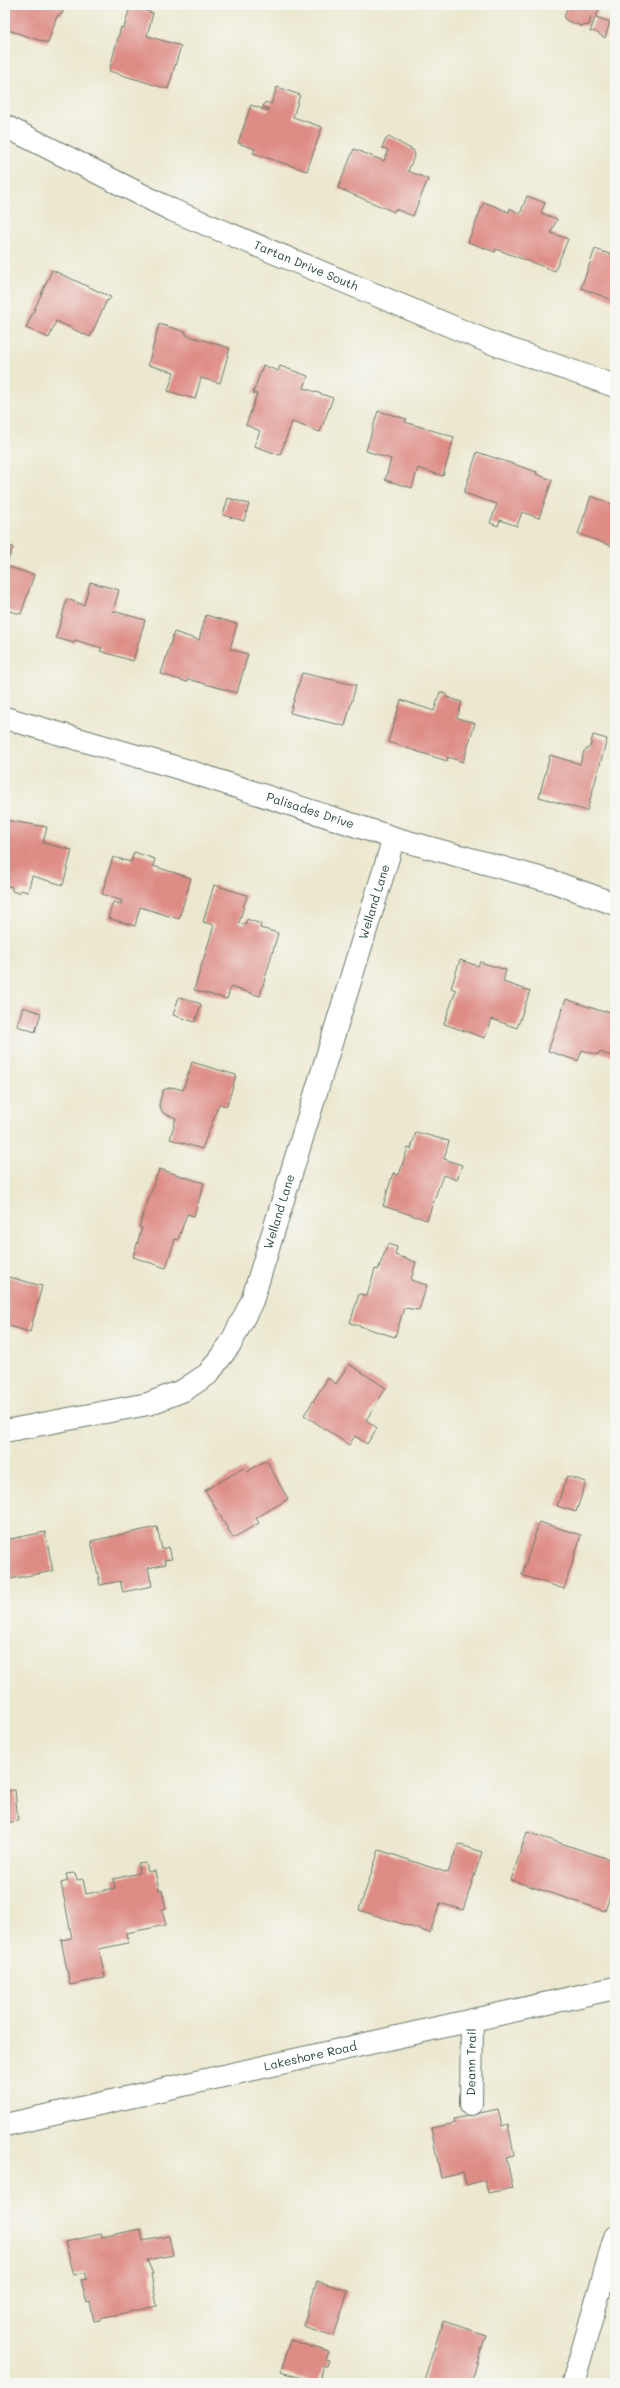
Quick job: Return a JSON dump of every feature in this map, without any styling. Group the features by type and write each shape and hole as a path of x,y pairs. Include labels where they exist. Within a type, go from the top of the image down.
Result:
{"street":[{"name":"Tartan Drive South","path":"5,126 172,210 490,342 615,386"},
{"name":"Palisades Drive","path":"5,718 182,769 394,838 554,882 615,904"},
{"name":"Welland Lane","path":"5,1431 148,1404 184,1390 208,1374 232,1343 252,1301 394,838"},
{"name":"Lakeshore Road","path":"5,2125 615,1988"},
{"name":"Deann Trail","path":"472,2020 472,2104"},
{"path":"573,2383 615,2236"}],"building":[{"path":"5,5 65,6 62,14 57,16 48,43 5,29"},
{"path":"568,5 615,5 615,12 600,6 596,17 610,22 605,38 594,31 590,32 595,18 591,17 589,25 581,26 567,21 564,18"},
{"path":"130,6 153,13 147,36 181,46 168,89 109,71 121,27 124,28"},
{"path":"277,87 300,95 293,117 322,127 307,171 253,153 255,149 238,143 251,105 268,111 269,109 263,107 265,102 271,104"},
{"path":"389,137 413,150 415,154 408,171 428,179 413,216 395,209 394,212 338,188 354,149 384,161 388,150 382,148 386,139"},
{"path":"527,196 545,203 541,213 557,219 551,233 568,239 555,271 496,249 495,252 468,242 484,202 509,212 510,208 520,214"},
{"path":"595,249 615,256 615,301 581,288"},
{"path":"52,270 111,297 108,301 107,300 90,337 56,321 49,338 26,328"},
{"path":"159,324 186,332 186,335 230,348 220,383 201,378 195,399 168,391 174,372 148,365"},
{"path":"263,365 278,371 280,366 308,376 304,388 333,398 320,432 292,422 280,455 254,446 260,431 246,425 257,394 253,393"},
{"path":"378,411 407,419 405,422 454,437 443,476 418,468 412,488 385,480 391,459 366,451"},
{"path":"477,452 537,472 536,474 552,480 539,518 522,512 517,526 500,520 498,526 490,523 497,504 464,493"},
{"path":"591,496 615,505 615,547 578,534"},
{"path":"228,498 249,504 244,521 223,515"},
{"path":"5,544 13,547 6,566 34,575 21,614 5,610"},
{"path":"90,582 119,590 113,611 145,620 133,661 100,651 102,648 75,640 74,643 56,638 67,599 84,605"},
{"path":"206,615 237,624 230,649 248,654 237,693 188,679 187,682 161,674 174,632 199,640"},
{"path":"302,673 356,685 345,726 290,713"},
{"path":"440,692 447,694 446,697 462,702 457,718 475,723 463,762 448,757 447,761 388,742 401,700 434,711"},
{"path":"593,735 607,739 587,811 539,797 550,755 580,764 584,751 590,747"},
{"path":"5,820 47,827 43,843 72,850 63,885 32,876 28,892 20,890 19,893 12,891 12,887 5,885"},
{"path":"134,852 155,859 153,866 191,878 179,919 140,907 135,926 108,918 113,902 121,904 122,901 102,894 113,857 131,862"},
{"path":"214,885 247,895 239,923 245,925 247,919 261,924 260,928 278,933 260,996 231,987 227,999 194,990 214,925 203,922"},
{"path":"460,960 478,966 480,962 506,970 503,982 530,991 517,1028 492,1019 485,1038 444,1024 456,990 451,988"},
{"path":"179,997 201,1004 195,1022 173,1015"},
{"path":"566,999 604,1012 615,1012 615,1057 599,1052 598,1055 582,1050 578,1061 548,1051"},
{"path":"23,1007 41,1013 35,1032 17,1026"},
{"path":"192,1062 236,1075 227,1106 219,1104 202,1149 170,1139 176,1118 163,1113 159,1105 163,1090 172,1087 183,1090"},
{"path":"416,1132 449,1141 444,1159 462,1165 457,1180 443,1175 427,1220 383,1206 393,1173 399,1175 408,1148 411,1149"},
{"path":"159,1169 204,1183 194,1216 187,1214 178,1240 175,1239 166,1268 133,1257 142,1228 139,1227"},
{"path":"388,1244 397,1247 395,1255 416,1262 411,1280 427,1285 419,1310 404,1308 395,1337 350,1323 359,1294 367,1296 375,1269 378,1270"},
{"path":"5,1276 42,1286 30,1332 5,1325"},
{"path":"349,1364 386,1388 366,1420 377,1428 367,1444 355,1436 349,1445 304,1415 328,1378 336,1384"},
{"path":"266,1460 288,1499 256,1518 259,1523 233,1538 205,1490 244,1468 247,1472"},
{"path":"567,1476 586,1482 576,1512 557,1506"},
{"path":"539,1522 581,1535 564,1589 522,1575"},
{"path":"157,1527 162,1549 169,1547 172,1559 164,1560 166,1564 148,1568 152,1586 123,1592 120,1581 100,1585 91,1541"},
{"path":"45,1532 53,1571 5,1580 5,1540"},
{"path":"15,1790 18,1821 5,1823 5,1791"},
{"path":"527,1832 615,1861 615,1882 605,1911 511,1880"},
{"path":"458,1844 482,1852 463,1910 440,1903 430,1933 359,1910 379,1850 448,1873"},
{"path":"146,1863 148,1872 155,1871 159,1890 162,1890 166,1909 162,1909 166,1925 126,1933 128,1943 99,1949 105,1978 70,1985 61,1940 72,1938 61,1883 68,1881 66,1874 75,1873 77,1880 83,1879 86,1894 115,1888 113,1879 139,1873 138,1864"},
{"path":"498,2109 502,2126 508,2124 514,2155 506,2157 513,2188 488,2193 485,2180 466,2185 463,2173 441,2178 431,2128 455,2123 454,2119"},
{"path":"140,2229 143,2241 169,2236 173,2255 147,2260 153,2274 151,2274 157,2306 100,2318 100,2320 94,2321 90,2302 87,2303 81,2280 87,2279 85,2272 74,2275 65,2242 101,2234 102,2237"},
{"path":"317,2281 348,2291 334,2336 303,2326"},
{"path":"443,2321 486,2335 471,2383 423,2383"},
{"path":"290,2340 329,2352 326,2359 330,2360 328,2366 324,2366 319,2383 281,2372"}]}
